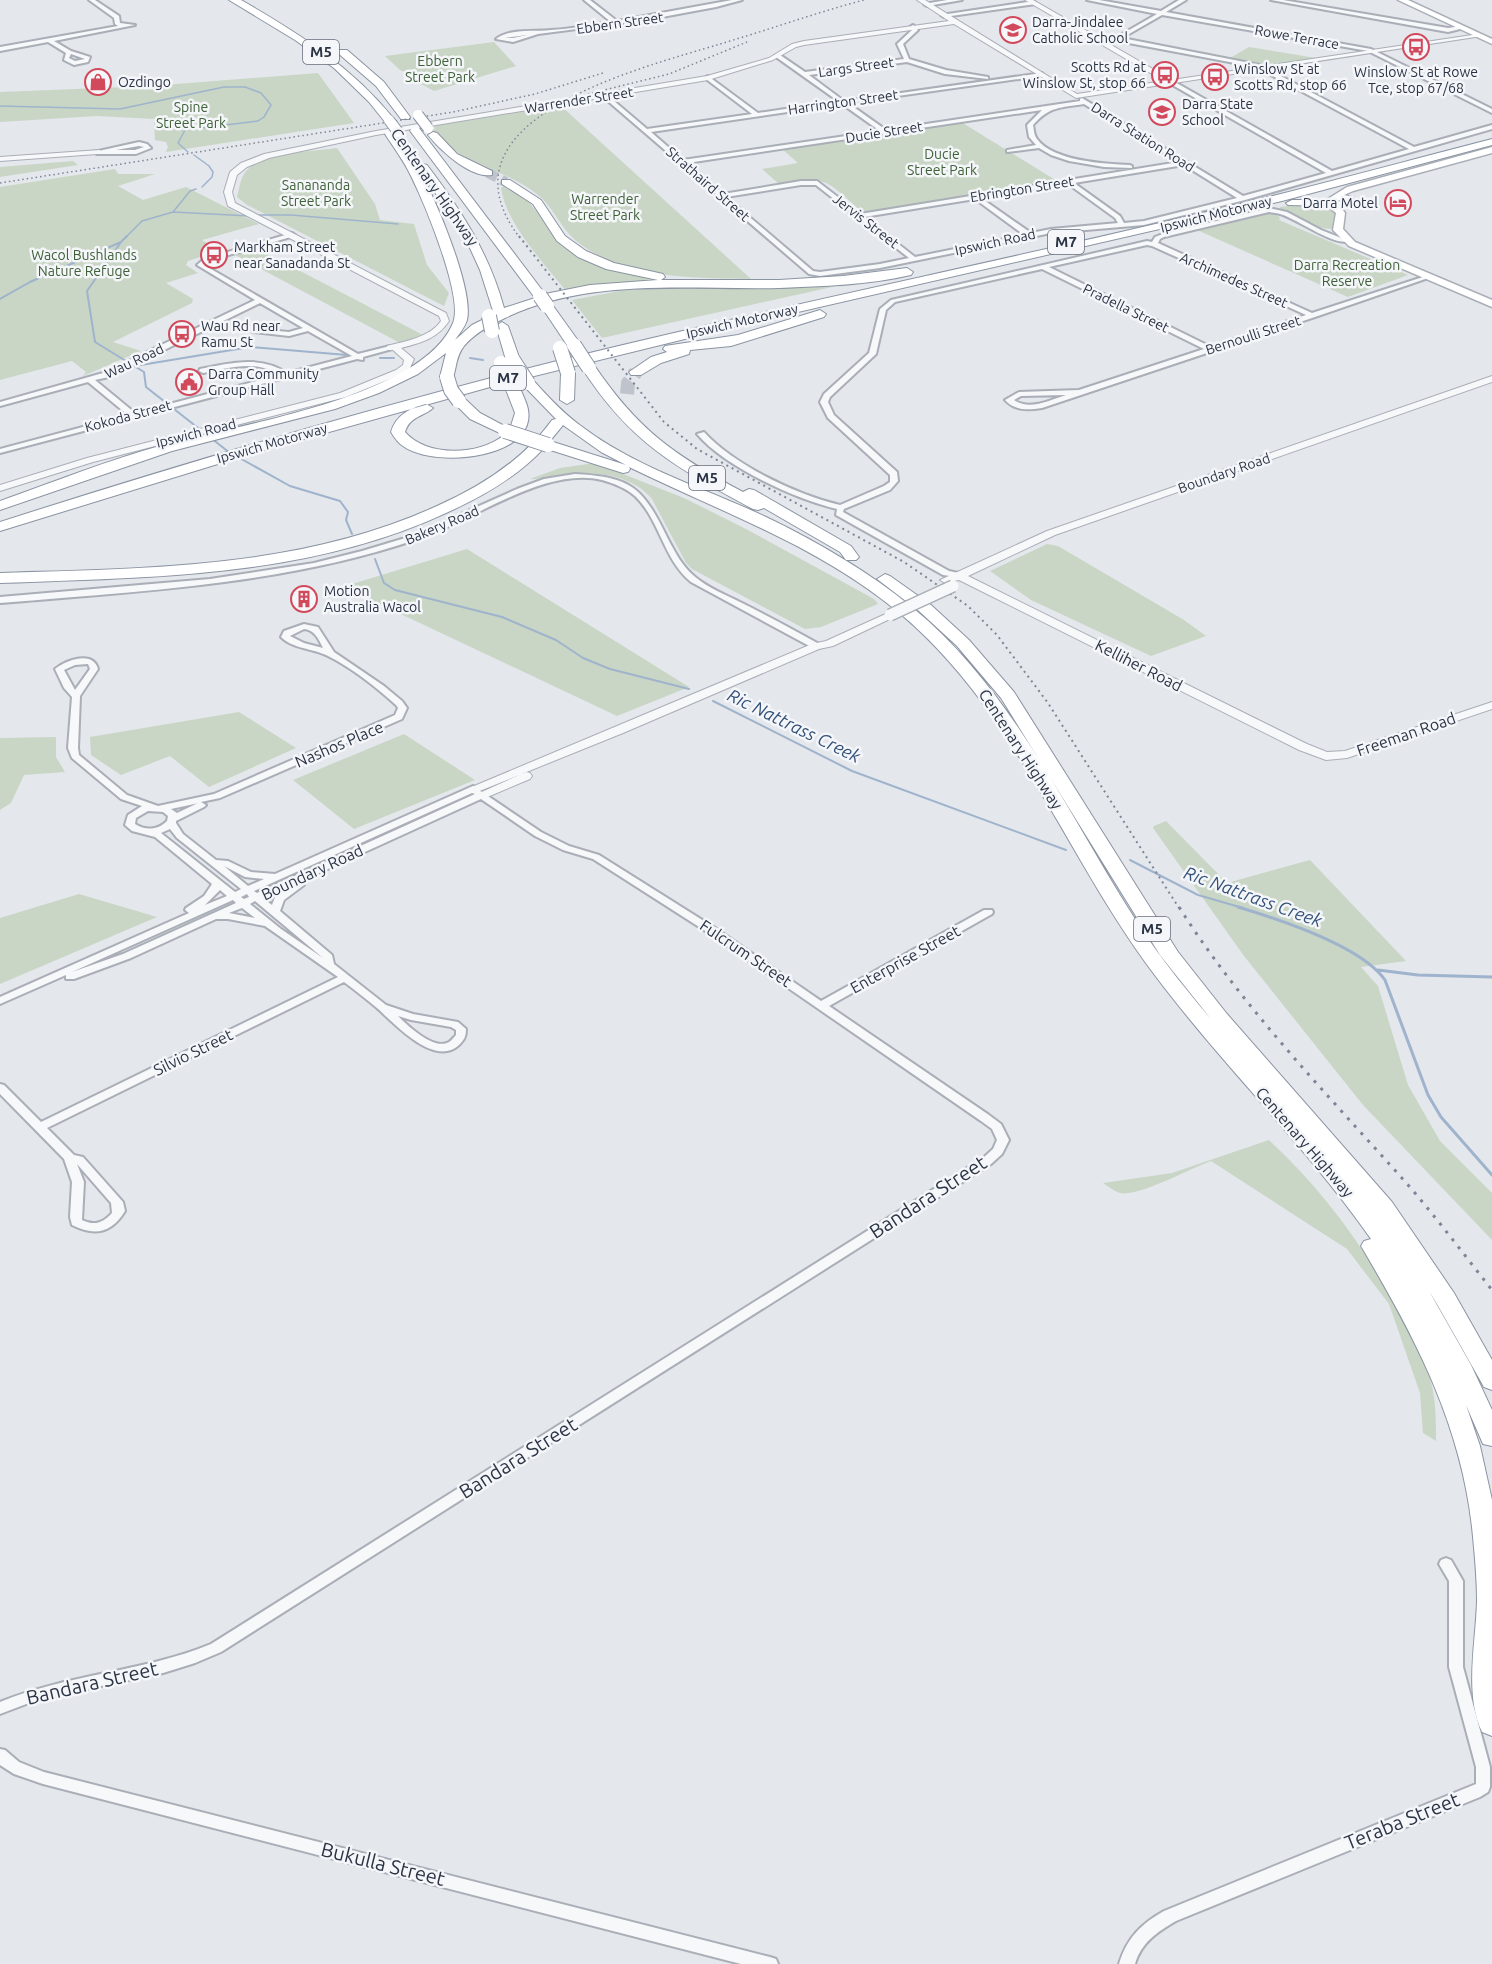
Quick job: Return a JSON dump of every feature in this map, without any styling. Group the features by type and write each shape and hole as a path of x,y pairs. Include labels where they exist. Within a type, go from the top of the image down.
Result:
{"highway":[{"name":"M5","path":"234,0 319,51 361,86 359,89 394,133"},
{"path":"255,0 285,17"},
{"name":"Centenary Highway","path":"333,45 411,111 415,130 501,247 499,252 539,303 567,346 589,368 618,409 635,427 666,452 696,471 850,557 925,608 963,643 994,677 1024,721 1170,955 1220,1018 1384,1207 1484,1355 1492,1381"},
{"path":"411,111 453,156 488,173"},
{"path":"0,506 189,439 219,430 318,409 374,391 427,362 454,335 462,316 460,298 430,203 394,133"},
{"name":"Centenary Highway","path":"394,133 466,226 485,263 481,268 507,361 565,421 596,443 648,471 759,519 842,565 910,614 951,652 1001,713 1130,926 1164,976 1211,1034 1329,1167 1383,1239 1448,1343 1492,1437"},
{"name":"Ipswich Motorway","path":"0,515 545,359 990,258 1185,219 1492,135"},
{"name":"Ipswich Motorway","path":"239,447 568,362 1178,225 1492,142"},
{"path":"506,182 537,202 561,238 589,257 610,266 654,276 742,284"},
{"path":"1178,225 1284,204 1312,201 1331,202"},
{"path":"683,487 664,483 505,431 475,416 451,390 447,376 448,363 453,351 467,335 494,317 562,294 614,287 861,278 990,258"},
{"path":"636,372 647,364 674,354 741,339 843,307 945,280 954,274"},
{"path":"507,361 512,387 522,411 521,424 513,437 499,446 470,453 441,453 417,448 400,436 399,427 406,417 434,405 611,359 741,339"},
{"path":"567,346 567,400"},
{"path":"627,398 630,405 652,429 685,454 846,549 850,557"},
{"path":"0,578 157,574 210,570 286,558 355,542 412,523 474,494 528,457 556,423"},
{"name":"Ipswich Motorway","path":"0,527 212,455"},
{"path":"1211,1034 1213,1046 1316,1168 1359,1226 1421,1327 1448,1384 1469,1446 1486,1536 1490,1584 1486,1689 1492,1724"}],"main road":[{"path":"1402,0 1492,42"},
{"path":"1331,202 1341,192 1492,150"},
{"path":"1364,186 1352,194 1349,227 1354,241 1369,252"},
{"path":"1331,202 1352,202"},
{"path":"1331,202 1341,213 1338,230 1346,241 1492,304"}],"street":[{"path":"92,0 117,18 118,24 123,26"},
{"path":"587,0 616,23"},
{"name":"Ebbern Street","path":"535,34 508,41 498,38 506,35 535,34 675,15 740,0"},
{"name":"Darra Station Road","path":"920,0 1243,199"},
{"path":"927,4 959,0"},
{"name":"Rowe Terrace","path":"1090,0 1372,52 1492,111"},
{"path":"1107,45 1183,0"},
{"path":"1274,0 1448,30 1461,28"},
{"path":"944,15 1031,2 1331,173"},
{"name":"Warrender Street","path":"292,235 231,204 228,192 233,174 244,165 267,156 376,133 708,78 778,56 799,44 955,22"},
{"path":"0,50 132,25"},
{"path":"913,27 915,30 900,45 907,60 945,72 993,81"},
{"path":"1076,96 1479,36"},
{"path":"1095,38 1117,39 1264,68 1414,150"},
{"path":"50,41 69,52"},
{"path":"778,56 885,132"},
{"name":"Largs Street","path":"805,74 907,60"},
{"name":"Harrington Street","path":"646,131 1040,74"},
{"path":"708,78 757,115"},
{"name":"Strathaird Street","path":"605,96 811,273"},
{"name":"Ducie Street","path":"683,162 1086,102"},
{"path":"1049,108 1030,125 1029,131 1040,146 1061,156 1078,160 1124,167 1151,168"},
{"path":"1027,111 1039,115"},
{"name":"Ipswich Road","path":"811,273 860,269 1029,235 1068,229 1123,226 1187,214 1492,127"},
{"path":"0,159 97,152 136,152 148,148 139,144 97,152"},
{"path":"1009,151 1040,146"},
{"name":"Ebrington Street","path":"859,216 1185,163"},
{"path":"1124,167 1130,172"},
{"path":"1069,182 1118,217 1123,226"},
{"name":"Jervis Street","path":"722,196 801,183 817,183 914,259"},
{"path":"976,197 1029,235"},
{"name":"Ipswich Road","path":"841,508 887,488 894,483 895,479 894,474 831,416 825,402 827,396 872,354 883,309 887,304 903,298 1139,243 1154,244 1156,238 1162,236 1261,211 1278,211 1346,241"},
{"name":"Ipswich Road","path":"1312,227 1338,230 1349,227"},
{"path":"292,235 206,260 200,265 360,358"},
{"name":"Kokoda Street","path":"0,451 132,414 360,358 424,337 441,328 445,321 443,315 436,309 292,235"},
{"name":"Archimedes Street","path":"1154,244 1313,316"},
{"name":"Pradella Street","path":"1041,266 1210,349"},
{"name":"Bernoulli Street","path":"1078,392 1019,394 1009,400 1012,404 1029,407 1078,392 1313,316 1428,277"},
{"name":"Wau Road","path":"0,404 90,380 120,369 260,300"},
{"path":"246,336 263,327"},
{"path":"255,332 289,334 310,328"},
{"name":"Ipswich Road","path":"219,430 343,395 391,375 401,368 405,360 392,348"},
{"path":"203,372 254,363 273,366 286,376"},
{"name":"Boundary Road","path":"253,894 278,877 477,792 613,738 620,731 816,646 829,644 886,612 1052,533 1492,379"},
{"path":"90,380 132,414"},
{"path":"701,434 734,462 820,503 841,508"},
{"name":"Ipswich Road","path":"0,488 90,460 189,439"},
{"name":"Bakery Road","path":"0,600 224,580 324,565 419,537 535,484 556,479 582,477 629,487 643,501 672,555 689,576 710,590 816,646"},
{"name":"Kelliher Road","path":"841,508 839,513 852,521 860,522 952,568 952,581 1318,754"},
{"name":"Nashos Place","path":"145,832 160,830 217,796 399,717 403,708 395,697 330,653 291,642 285,637 297,627 311,627 316,629 330,653"},
{"path":"76,696 73,748 75,756 124,797 170,812 180,836 275,911 328,957 329,964"},
{"name":"Freeman Road","path":"1318,754 1337,756 1347,754 1492,705"},
{"name":"Boundary Road","path":"0,1001 146,936 304,876 477,792"},
{"name":"Fulcrum Street","path":"477,792 555,843 596,857 608,864 711,930 986,1118 998,1127 1003,1140"},
{"name":"Nashos Place","path":"130,817 140,811 217,796"},
{"path":"124,797 129,821 133,828 158,835 268,924 319,960 329,964 382,1007 390,1017 428,1045 438,1048 450,1047 461,1036 461,1029 454,1024 411,1017 382,1007"},
{"path":"213,863 225,863 249,875 278,877"},
{"path":"275,911 279,899 290,889 304,882 304,876"},
{"path":"146,936 146,930 199,905 212,894 218,882"},
{"name":"Boundary Road","path":"0,1006 47,985 127,956 213,917 240,900"},
{"name":"Enterprise Street","path":"822,1005 988,912"},
{"path":"213,917 228,916 268,924"},
{"name":"Silvio Street","path":"40,1127 345,977"},
{"path":"0,1088 70,1158 79,1161 117,1202 119,1211 107,1225 88,1228 76,1222 78,1181 69,1165 70,1158"},
{"name":"Bandara Street","path":"0,1708 49,1690 174,1665 216,1648 987,1161 998,1151 1003,1140"},
{"name":"Teraba Street","path":"1127,1964 1133,1944 1141,1935 1152,1925 1170,1916 1484,1787 1483,1767 1456,1667 1456,1581 1446,1564"},
{"name":"Bukulla Street","path":"0,1755 13,1765 43,1778 770,1964"}],"green space":[{"name":"Ebbern Street Park","path":"494,42 516,66 434,91 423,85 414,84 412,81 421,78 400,70 385,56"},
{"path":"1249,47 1316,58 1269,65 1230,58"},
{"name":"Spine Street Park","path":"318,73 354,123 166,152 168,147 166,142 155,140 154,119 97,116 0,122 0,92 151,86"},
{"name":"Warrender Street Park","path":"560,105 751,279 659,274 614,262 594,253 575,240 548,204 537,194 517,181 449,147 432,130 435,129 434,126"},
{"name":"Ducie Street Park","path":"961,122 1057,181 867,212 860,210 839,191 824,182 779,184 762,169 798,163 782,149"},
{"name":"Sanananda Street Park","path":"337,148 375,204 380,220 414,224 427,265 449,293 444,306 247,205 237,197 244,174 260,162 287,154"},
{"path":"73,161 78,165 0,177 0,167"},
{"name":"Wacol Bushlands Nature Refuge","path":"115,169 118,174 155,174 118,186 143,200 186,187 259,224 202,240 219,251 188,261 186,265 198,273 166,283 193,299 192,303 113,342 141,351 83,376 86,372 72,361 0,380 0,187"},
{"path":"505,185 525,199 557,238 578,256 620,272 680,282 566,291 518,229 504,202 501,188"},
{"path":"1304,204 1325,205 1334,209 1336,216 1334,229 1318,228 1279,210 1280,207"},
{"name":"Darra Recreation Reserve","path":"1269,212 1280,217 1279,220 1408,275 1348,297 1197,230"},
{"path":"258,249 423,335 400,343 235,255"},
{"path":"850,283 602,338 572,300 625,290"},
{"path":"595,463 684,498 746,529 874,599 878,604 821,627 805,629 692,569 686,563 652,499 632,483 608,475 582,473 530,479 560,468"},
{"path":"1047,544 1058,546 1184,620 1206,636 1151,656 1031,600 990,571"},
{"path":"467,549 689,687 617,716 371,600 352,584"},
{"path":"239,712 296,748 209,787 170,756 121,775 91,755 90,737"},
{"path":"404,734 475,780 354,829 293,780"},
{"path":"56,737 56,757 65,772 24,775 11,803 0,810 0,738"},
{"path":"1166,821 1227,883 1310,860 1406,961 1361,967 1378,986 1408,1085 1440,1141 1492,1193 1492,1240 1363,1105 1244,956 1153,828"},
{"path":"79,894 157,917 0,984 0,918"},
{"path":"1269,1140 1326,1200 1388,1291 1413,1339 1431,1382 1435,1404 1436,1441 1423,1433 1420,1393 1389,1304 1347,1249 1211,1161 1139,1191 1120,1193 1103,1183 1172,1173"}],"waterway":[{"path":"0,106 120,109 224,87 245,87 261,93 271,105 264,117 258,121 185,130 178,143 188,152"},
{"path":"194,155 209,166 213,172 212,177 202,187"},
{"path":"173,212 190,191 196,189"},
{"path":"121,242 142,221 173,212"},
{"path":"173,212 250,216"},
{"path":"256,215 291,215 398,224"},
{"path":"0,299 30,282 121,242"},
{"name":"Ric Nattrass Creek","path":"121,242 87,291 95,342 144,372 146,387 230,453"},
{"path":"135,366 250,347 347,355"},
{"path":"380,358 394,358"},
{"path":"470,358 483,360"},
{"name":"Ric Nattrass Creek","path":"236,456 290,486 340,501 348,512 346,520 352,534"},
{"name":"Ric Nattrass Creek","path":"375,559 384,583 395,590 502,617 556,640 583,658 610,669 689,689"},
{"name":"Ric Nattrass Creek","path":"713,701 852,771 1066,850"},
{"name":"Ric Nattrass Creek","path":"1130,860 1198,895 1243,908"},
{"name":"Ric Nattrass Creek","path":"1238,907 1318,935 1358,956 1385,980 1428,1095 1441,1117 1492,1175"},
{"path":"1378,970 1418,975 1492,977"}],"tunnel":[{"path":"488,173 506,182"},
{"path":"627,394 628,383 636,372"}],"railway":[{"path":"519,236 499,196 502,161 523,131 557,105 598,85 643,68 864,0"},
{"path":"588,94 669,74 747,42"},
{"path":"0,183 453,112 535,94 603,73"},
{"path":"519,236 664,422 697,449 904,562 968,606 997,635 1048,703 1179,908"},
{"path":"1179,907 1256,1013 1413,1191 1492,1290"}],"place":[{"name":"Darra-Jindalee Catholic School","path":"1013,30"},
{"name":"Winslow St at Rowe Tce, stop 67/68","path":"1416,47"},
{"name":"Scotts Rd at Winslow St, stop 66","path":"1165,75"},
{"name":"Winslow St at Scotts Rd, stop 66","path":"1215,77"},
{"name":"Ozdingo","path":"98,82"},
{"name":"Darra State School","path":"1162,112"},
{"name":"Darra Motel","path":"1398,203"},
{"name":"Markham Street near Sanadanda St","path":"214,255"},
{"name":"Wau Rd near Ramu St","path":"182,334"},
{"name":"Darra Community Group Hall","path":"189,382"},
{"name":"Motion Australia Wacol","path":"304,599"}]}
